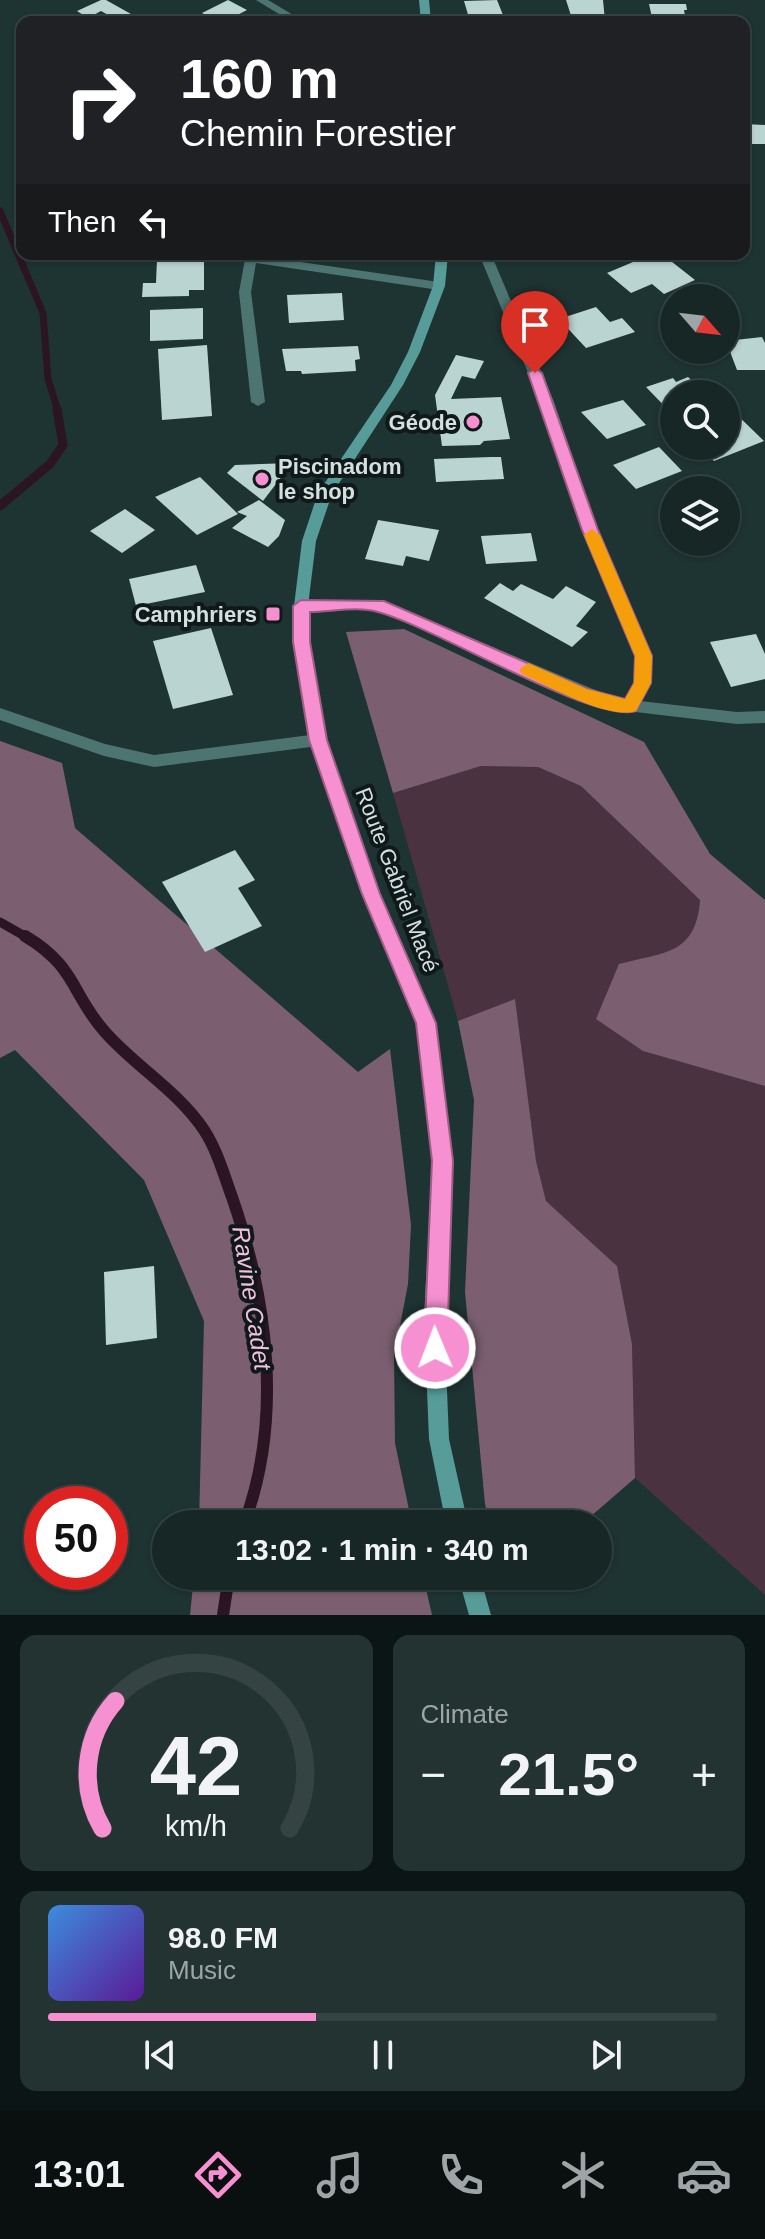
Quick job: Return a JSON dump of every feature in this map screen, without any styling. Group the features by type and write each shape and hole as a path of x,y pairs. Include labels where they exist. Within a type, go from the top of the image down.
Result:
{"main road":[{"name":"Route Gabriel Macé","path":"441,260 439,286 427,322 403,374 325,493 309,541 301,606 302,642 318,740 371,894 426,1023 442,1161 434,1317 439,1439 454,1510"},
{"path":"473,1590 480,1615"}],"street":[{"path":"261,0 289,16"},
{"path":"250,260 245,292 258,402"},
{"path":"276,260 439,286"},
{"path":"488,260 547,402 590,530 643,656 642,683 630,706"},
{"path":"301,606 378,605 581,694 610,703 737,718 765,717"},
{"path":"0,714 104,750 154,761 318,740"}],"shaded area":[{"path":"404,629 644,742 710,854 765,900 765,1086 643,1051 596,1019 619,964 663,953 684,941 692,932 700,900 581,786 538,767 481,766 393,793 346,632"},
{"path":"0,741 62,763 75,828 358,1072 390,1049 411,1225 408,1284 394,1357 395,1443 409,1510 199,1510 204,1321 144,1180 15,1050 0,1058"},
{"path":"481,766 538,767 581,786 700,900 692,932 684,942 663,953 619,964 643,1051 765,1086 765,1595 635,1478 632,1344 617,1266 546,1201 536,1161 515,1000 458,1021 393,793"},
{"path":"515,999 536,1161 546,1201 617,1266 632,1344 635,1478 598,1510 486,1510 465,1292 474,1100 458,1021"},
{"path":"193,1590 426,1590 432,1615 190,1615"}],"building":[{"path":"106,0 131,14 110,16 101,11 85,16 77,11"},
{"path":"228,0 247,10 236,16 208,16 202,13"},
{"path":"497,0 503,15 468,16 464,1"},
{"path":"566,0 603,0 605,16 571,16"},
{"path":"649,4 686,4 685,16 652,16"},
{"path":"750,124 765,125 765,144 750,144"},
{"path":"157,260 204,260 204,290 189,290 189,296 142,297 143,283 156,283"},
{"path":"638,260 670,260 695,280 686,284 660,284 660,291 652,284 631,293 607,273"},
{"path":"342,293 344,320 289,323 287,295"},
{"path":"596,307 610,322 622,318 635,332 586,348 559,319"},
{"path":"203,308 203,339 150,341 150,310"},
{"path":"762,337 765,343 765,370 737,370 735,364 740,364 740,339"},
{"path":"207,345 212,416 162,420 158,349"},
{"path":"358,346 360,359 355,360 356,371 302,374 301,371 286,371 282,349"},
{"path":"456,355 484,361 475,379 462,376 451,399 501,397 510,439 484,441 480,445 442,446 435,395"},
{"path":"660,382 660,402 646,387"},
{"path":"623,400 646,425 607,439 581,412"},
{"path":"740,418 764,441 740,451"},
{"path":"659,447 660,460 671,460 682,471 660,476 660,480 636,489 613,465"},
{"path":"501,457 504,479 436,482 434,459"},
{"path":"292,463 263,501 227,473 235,465"},
{"path":"200,477 238,514 197,535 155,497"},
{"path":"259,500 285,520 279,536 268,547 232,528 247,516 237,512"},
{"path":"125,509 155,530 122,553 90,531"},
{"path":"378,520 439,530 429,561 406,556 403,566 365,559"},
{"path":"531,533 537,561 486,564 481,536"},
{"path":"196,565 205,592 136,606 129,579"},
{"path":"500,583 513,591 521,584 553,599 566,586 596,602 576,626 588,632 572,647 484,598"},
{"path":"211,628 233,695 173,709 153,641"},
{"path":"756,634 765,654 765,679 731,687 710,642"},
{"path":"235,850 255,880 238,888 262,926 205,952 162,882"},
{"path":"154,1266 157,1338 106,1345 104,1272"}],"waterway":[{"name":"Ravine Cadet","path":"0,211 16,249"},
{"name":"Ravine Cadet","path":"21,260 43,313 48,379 58,411"},
{"name":"Ravine Cadet","path":"0,506 50,464 63,445 57,409"},
{"name":"Ravine Cadet","path":"0,922 28,938"},
{"name":"Ravine Cadet","path":"25,936 55,959 105,1032 194,1116 209,1138 220,1163 255,1277 266,1360 264,1443 248,1510"},
{"name":"Ravine Cadet","path":"223,1615 227,1590"}],"slow traffic":[{"path":"528,670 581,694 630,706 642,683 643,656 592,535"}],"place":[{"name":"Géode","path":"473,422"},
{"name":"Piscinadom le shop","path":"262,479"},
{"name":"Camphriers","path":"273,614"}],"route":[{"path":"435,1348 442,1161 426,1023 371,894 318,740 302,642 301,606 378,605 581,694 630,706 642,683 643,656 590,530 535,373"}]}
